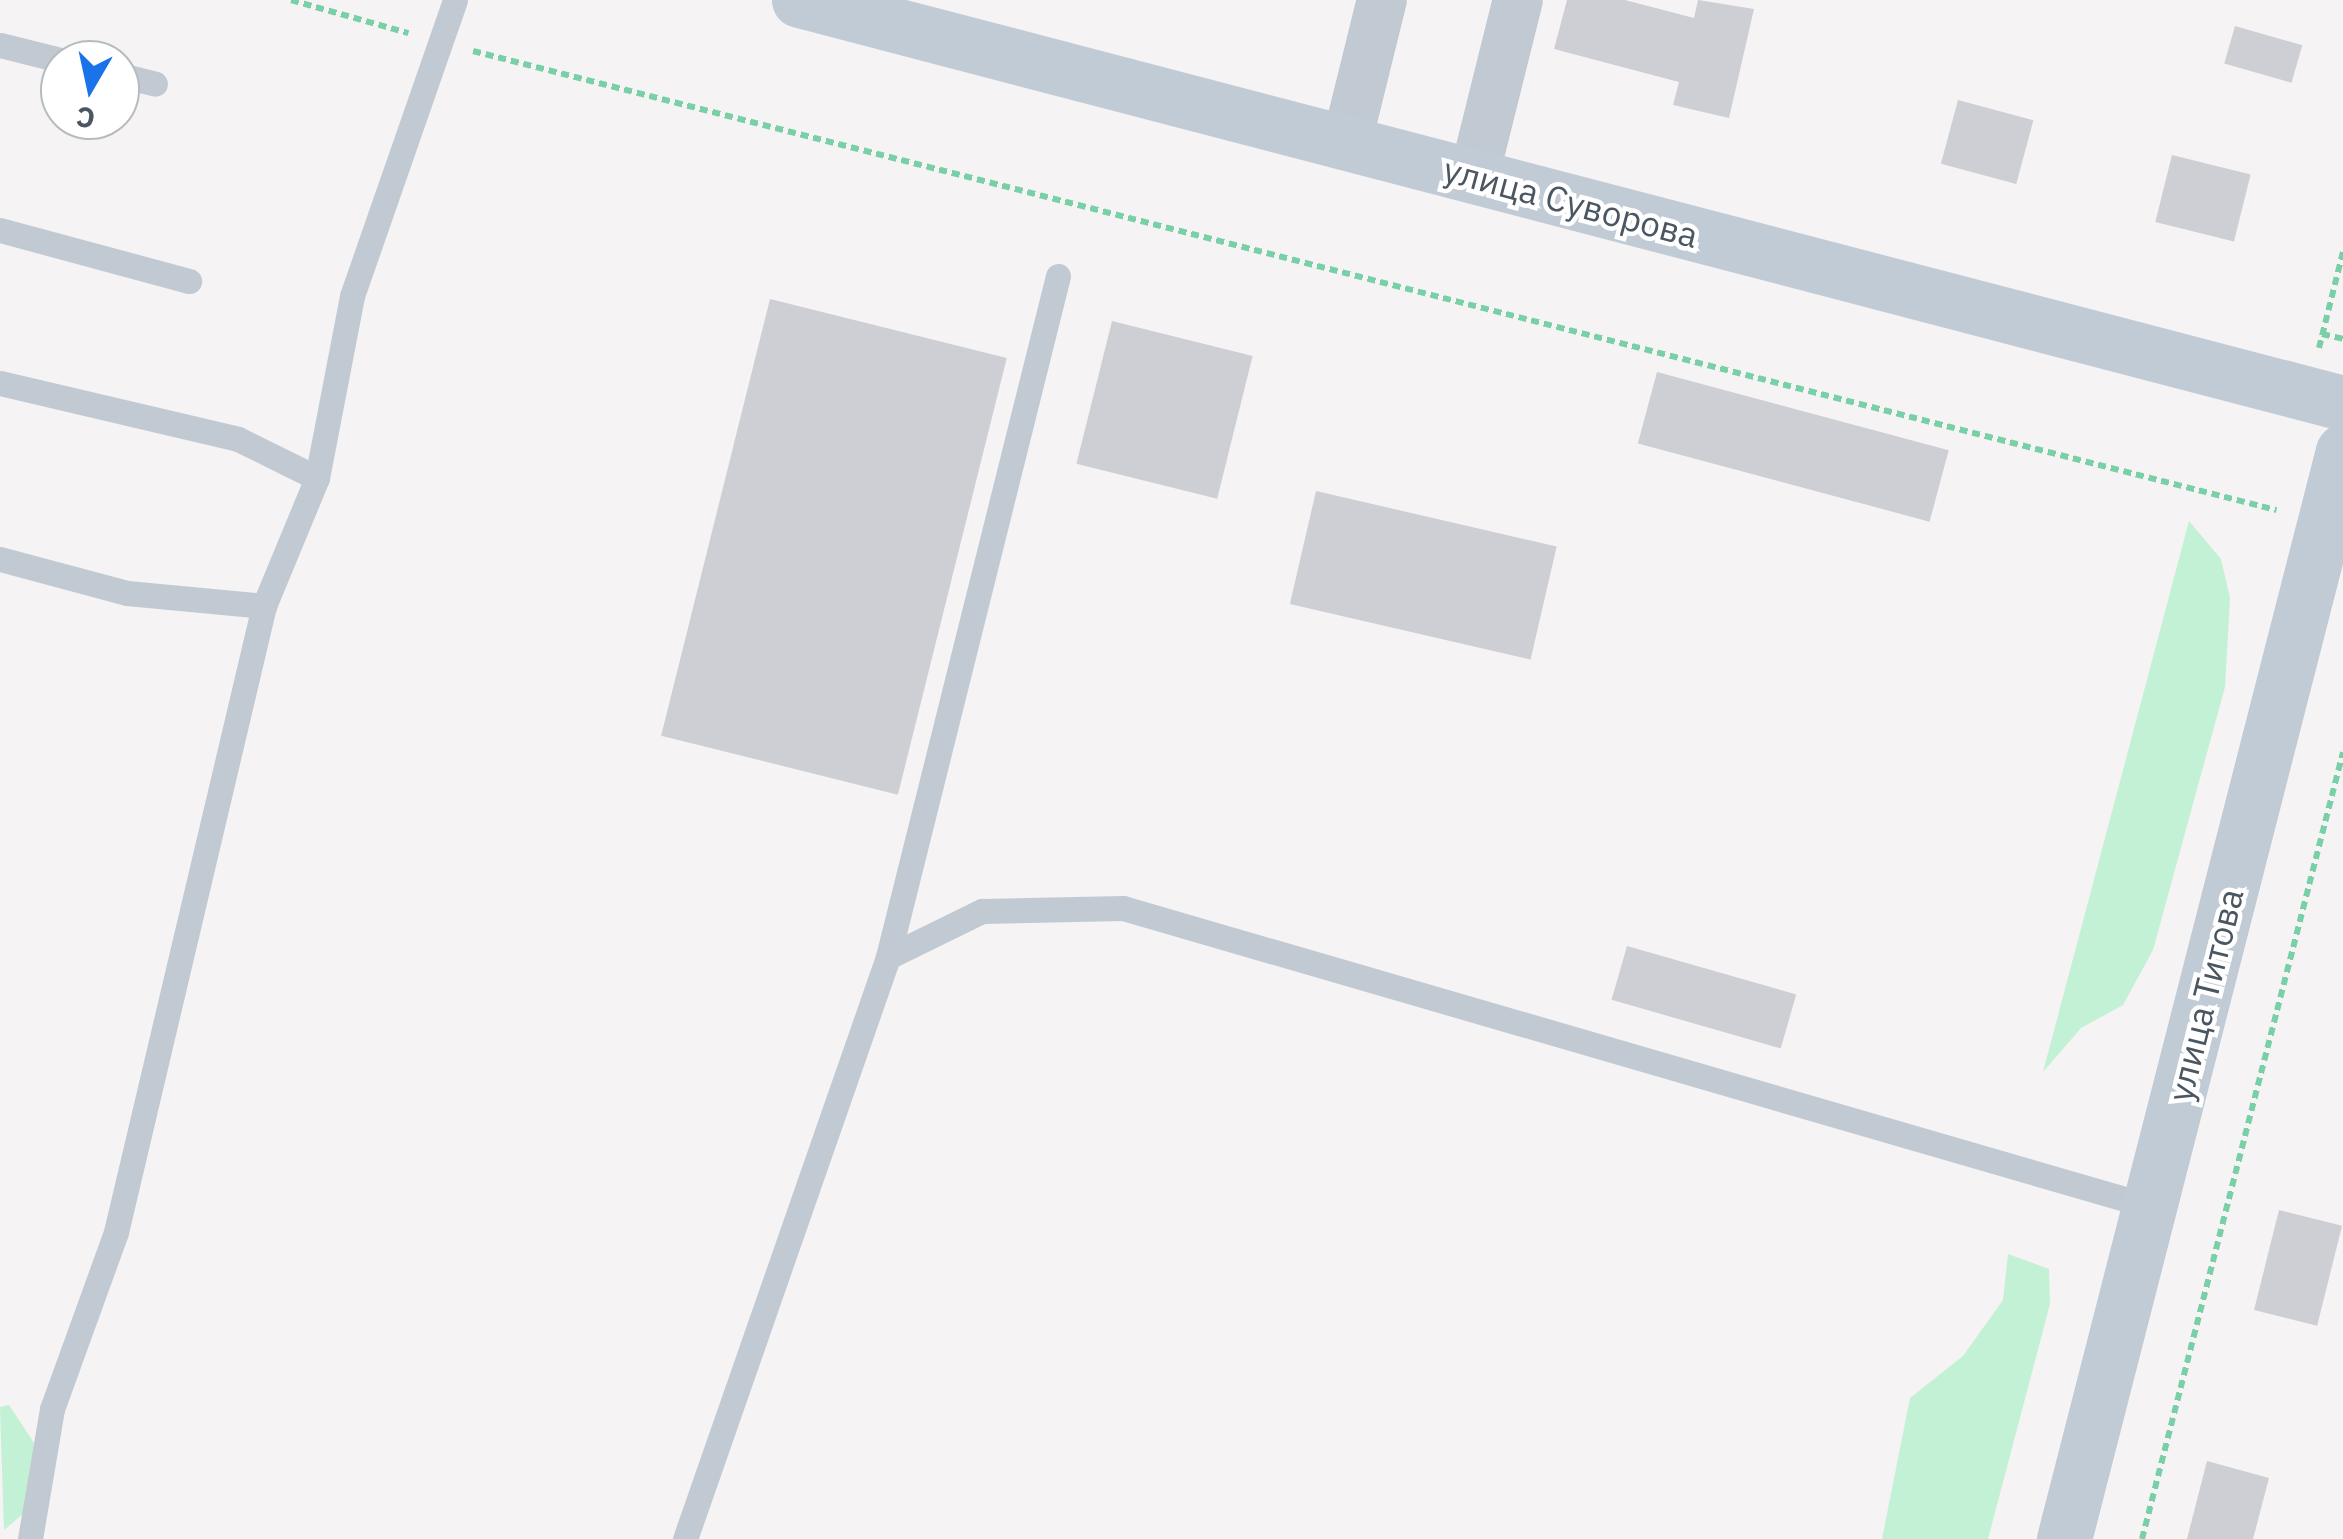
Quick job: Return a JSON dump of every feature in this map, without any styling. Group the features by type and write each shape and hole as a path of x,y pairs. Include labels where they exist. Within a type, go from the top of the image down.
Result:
{"street":[{"name":"улица Суворова","path":"799,0 2343,404"},
{"path":"1346,145 1382,0"},
{"path":"1474,176 1518,0"},
{"name":"улица Титова","path":"2064,1539 2343,451"}],"lane":[{"path":"30,1539 52,1409 116,1232 264,606 317,478 352,296 444,44 455,0"},
{"path":"0,45 40,55"},
{"path":"140,81 155,84"},
{"path":"0,230 188,281"},
{"path":"684,1539 888,958 1058,276"},
{"path":"0,383 238,439 317,478"},
{"path":"0,559 127,593 264,606"},
{"path":"888,958 982,911 1122,908 2152,1206"}],"path":[{"path":"292,0 444,44 2277,511"},
{"path":"2343,252 2322,334 2343,339"},
{"path":"2142,1539 2343,752"}],"green space":[{"path":"2189,521 2221,559 2230,598 2225,687 2153,950 2123,1005 2081,1028 2043,1072"},
{"path":"2008,1254 2049,1269 2050,1304 1988,1539 1882,1539 1910,1398 1963,1356 2003,1300"},
{"path":"9,1405 38,1449 36,1503 4,1530 0,1407"}],"building":[{"path":"1567,0 1625,0 1694,18 1698,0 1754,9 1729,118 1673,105 1679,82 1554,49"},
{"path":"2235,26 2302,45 2292,83 2224,63"},
{"path":"1958,100 2033,120 2016,184 1941,164"},
{"path":"2172,155 2251,175 2234,242 2155,222"},
{"path":"770,299 1007,358 898,795 661,736"},
{"path":"1112,321 1253,356 1217,499 1076,464"},
{"path":"1657,372 1949,450 1930,522 1638,443"},
{"path":"1316,491 1557,547 1531,660 1290,604"},
{"path":"1627,946 1796,995 1781,1048 1612,1000"},
{"path":"2279,1210 2342,1226 2317,1326 2254,1310"},
{"path":"2207,1461 2269,1478 2253,1539 2187,1539"}]}
